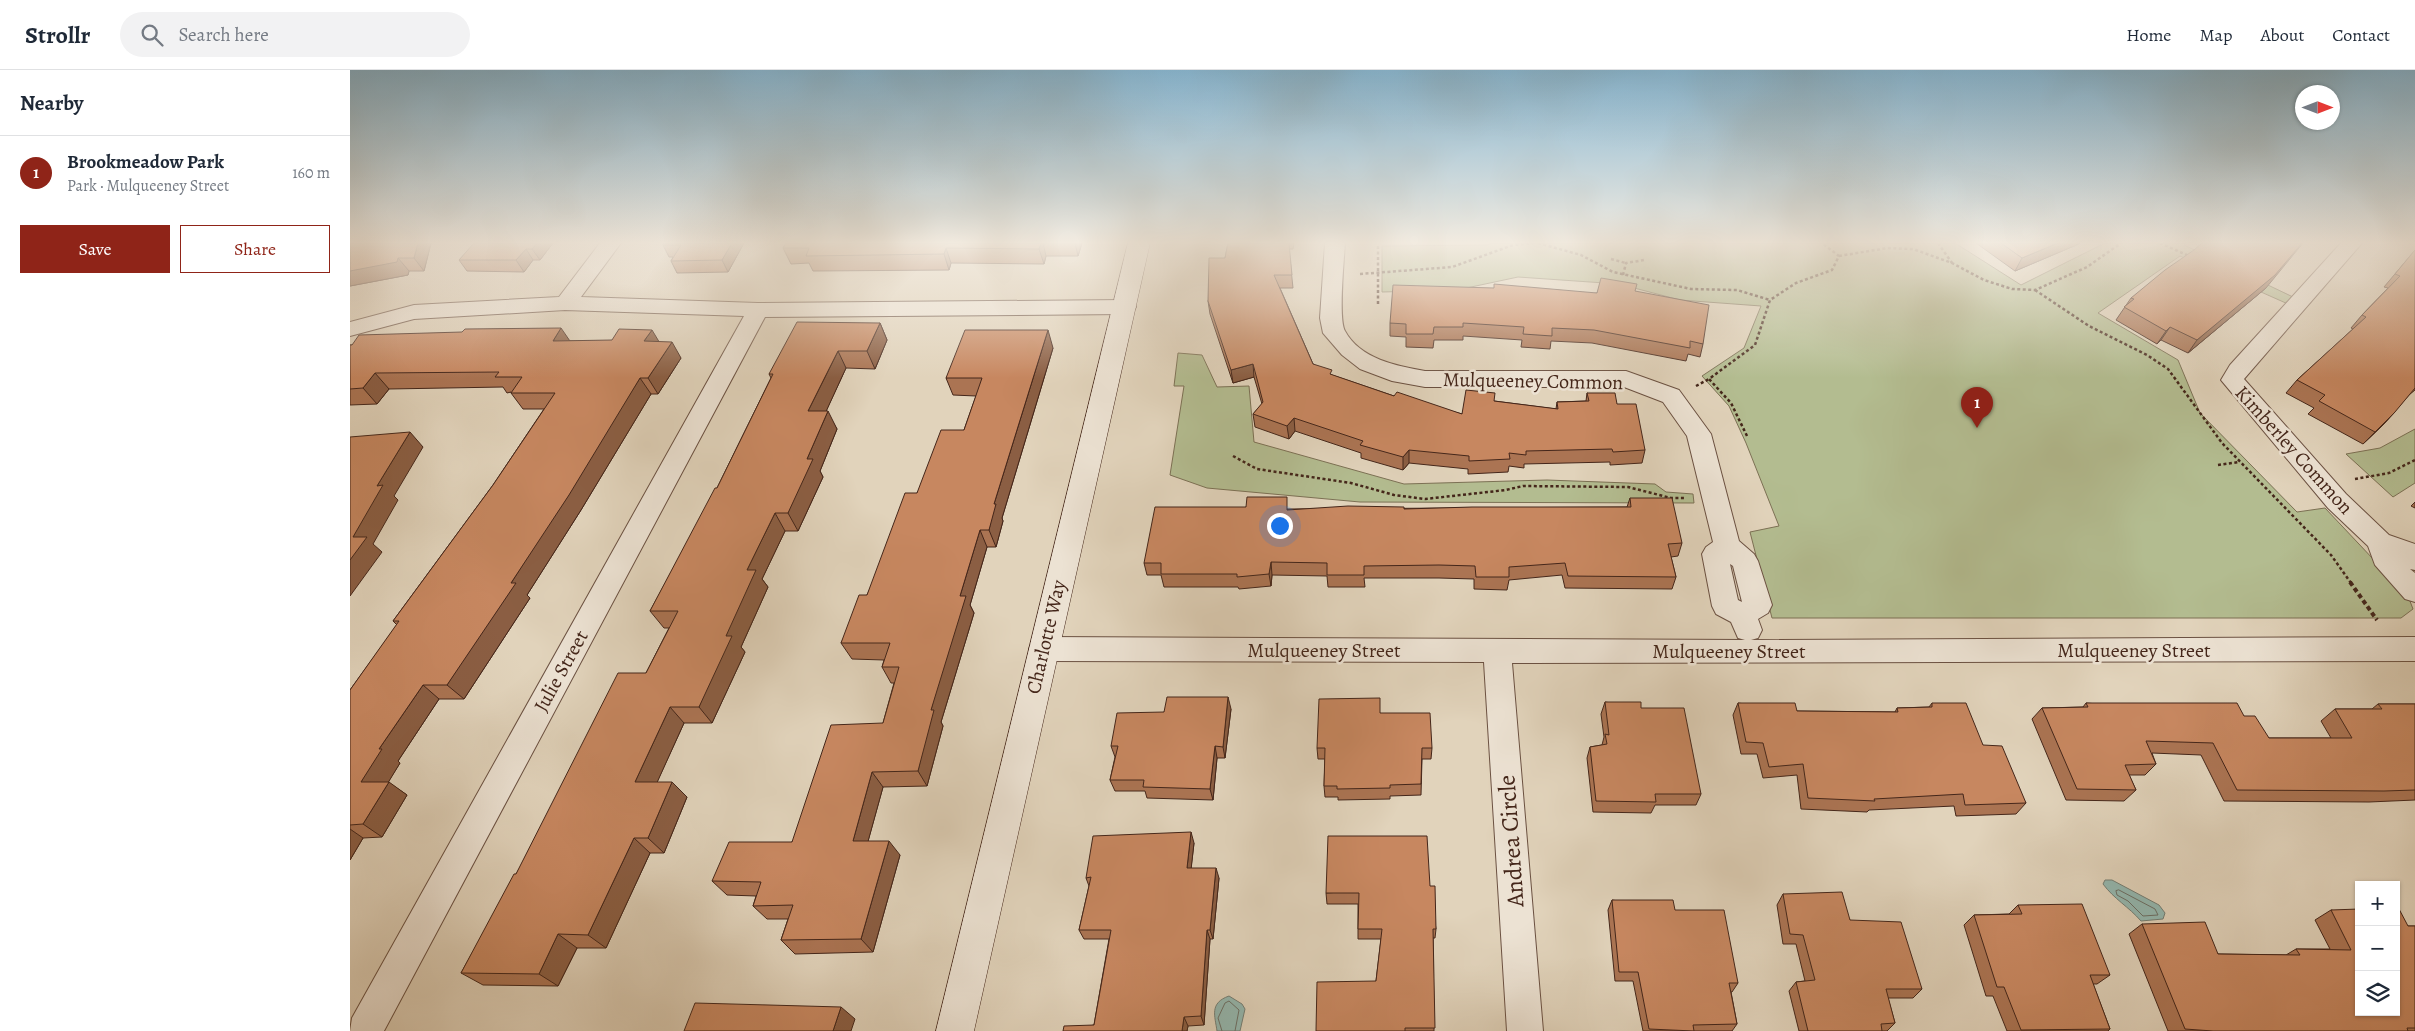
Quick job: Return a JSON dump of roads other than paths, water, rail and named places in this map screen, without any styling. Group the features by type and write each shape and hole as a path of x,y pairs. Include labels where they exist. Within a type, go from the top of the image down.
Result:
{"street":[{"path":"565,303 577,288"},
{"name":"Charlotte Way","path":"955,1031 1043,649 1129,288"},
{"name":"Mulqueeney Common","path":"1333,288 1331,318 1334,332 1350,350 1368,364 1376,367 1425,379 1626,379 1671,396 1699,434 1727,546 1715,554 1726,606 1743,615 1754,652"},
{"name":"Kimberley Common","path":"2312,288 2238,370 2232,380 2322,484 2380,542 2404,549 2415,560"},
{"path":"350,329 414,312 565,303 758,310 1125,307"},
{"name":"Julie Street","path":"365,1031 758,310"},
{"name":"Kimberley Common","path":"2380,542 2384,558 2415,591"},
{"name":"Mulqueeney Street","path":"1043,649 1754,652 2415,649"},
{"name":"Andrea Circle","path":"1497,650 1525,1031"}],"water":[{"path":"2105,880 2112,880 2159,905 2165,913 2163,919 2141,921 2107,889 2103,884"},
{"path":"1229,996 1242,1004 1245,1009 1240,1031 1217,1031 1216,1006 1218,1002"}],"place":[{"name":"Brookmeadow Park","path":"1977,428"}]}
